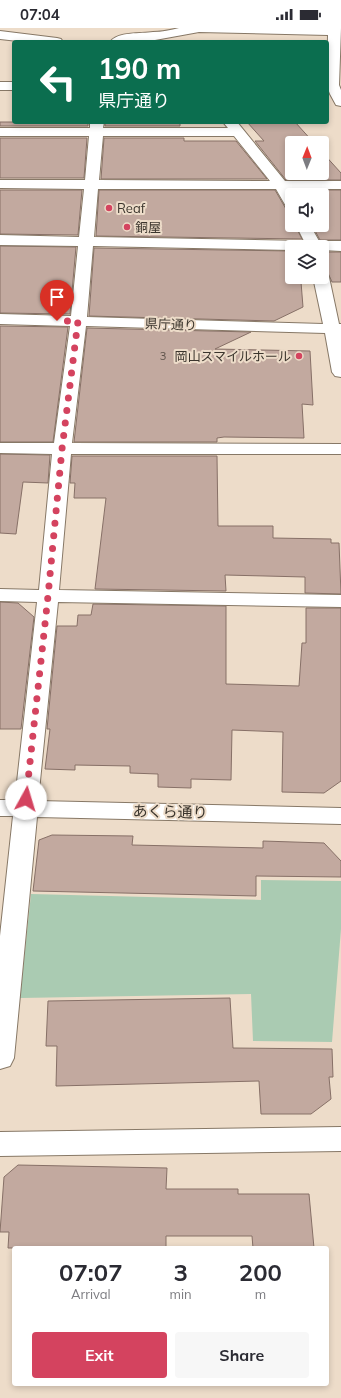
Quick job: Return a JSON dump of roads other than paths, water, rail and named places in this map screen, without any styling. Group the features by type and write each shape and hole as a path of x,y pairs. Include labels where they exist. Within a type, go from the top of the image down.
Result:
{"street":[{"path":"121,40 126,38 173,34 199,28 337,32 330,60 330,85 341,102"},
{"path":"0,35 41,40"},
{"path":"0,86 12,86"},
{"path":"0,1058 62,449 78,321 96,127"},
{"path":"0,132 96,127 234,127 281,185 285,192"},
{"path":"0,184 341,185"},
{"path":"0,240 285,245"},
{"path":"329,246 341,246"},
{"path":"323,284 336,328 341,372"},
{"name":"県庁通り","path":"0,320 336,328"},
{"path":"0,448 341,449"},
{"path":"0,595 341,601"},
{"name":"あくら通り","path":"0,808 341,816"},
{"path":"0,1144 341,1139"}],"place":[{"name":"Reaf","path":"109,208"},
{"name":"銅屋","path":"127,227"},
{"name":"岡山スマイルホール","path":"299,356"}]}
